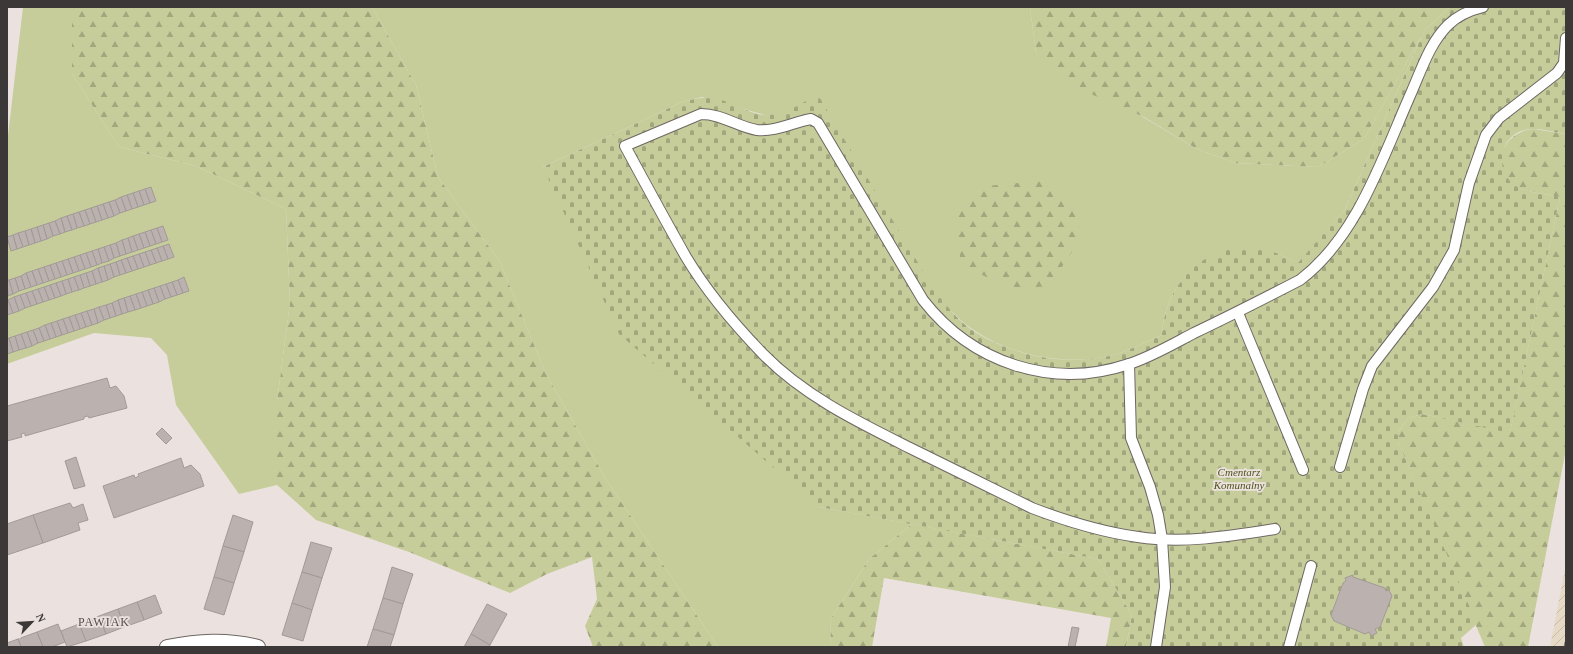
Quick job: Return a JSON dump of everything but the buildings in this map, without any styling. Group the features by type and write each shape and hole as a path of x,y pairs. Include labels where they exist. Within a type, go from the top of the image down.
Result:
{"street":[{"path":"1275,529 1195,539 1138,537 1101,530 1060,519 1032,508 848,417 818,399 764,354 707,287 687,258 625,146 701,114 710,114 756,130 780,128 811,119 818,123 923,300 936,317 954,334 977,350 1001,361 1044,372 1073,374 1094,372 1129,364 1279,291 1308,274 1334,248 1353,220 1432,46 1449,24 1464,14 1483,7"},
{"path":"1340,467 1363,389 1372,366 1433,287 1454,250 1470,183 1486,135 1499,118 1557,73 1564,63 1566,38"},
{"path":"1238,313 1303,470"},
{"path":"1129,364 1131,438 1150,487 1158,515 1162,539 1165,587 1156,647"},
{"path":"1289,647 1311,566"},
{"path":"167,647 228,641 258,647"}],"shaded area":[{"path":"1566,564 1566,647 1550,647"}],"green space":[{"path":"23,7 72,7 72,74 119,147 196,166 286,209 290,303 277,401 277,485 239,494 176,405 167,355 151,338 94,333 7,364 7,144"},
{"path":"72,7 372,7 416,85 438,177 500,262 546,374 606,479 718,647 593,647 585,626 597,599 592,557 547,574 510,593 409,552 316,520 277,485 277,401 290,303 286,209 196,166 119,147 72,74"},
{"path":"372,7 1030,7 1036,53 1195,148 1235,163 1318,167 1364,139 1424,31 1345,209 1298,264 1275,253 1252,249 1229,251 1209,258 1191,271 1176,288 1166,310 1162,335 1120,353 1096,358 1078,360 1060,359 1024,353 990,340 968,326 949,309 781,113 768,116 702,97 682,102 543,167 819,507 912,524 869,559 830,620 831,647 718,647 606,479 546,374 500,262 438,177 416,85"},
{"path":"1030,7 1450,7 1424,31 1364,139 1318,167 1235,163 1195,148 1144,117 1084,91 1036,53"},
{"name":"Cmentarz Komunalny","path":"1450,7 1566,7 1566,134 1537,129 1521,131 1513,135 1504,149 1502,157 1502,165 1505,173 1509,180 1516,186 1532,192 1560,197 1510,433 1422,414 1408,418 1398,432 1398,442 1477,624 1461,638 1464,647 1126,647 1132,615 1098,559 819,507 619,334 543,167 682,102 700,98 713,98 750,112 770,115 789,110 818,95 933,288 963,323 975,332 1007,348 1042,357 1078,360 1114,355 1162,335 1165,316 1179,283 1191,270 1205,259 1221,252 1238,248 1258,248 1274,252 1298,263 1345,209 1424,31"},
{"path":"1534,129 1566,134 1566,449 1528,647 1485,647 1398,442 1398,432 1408,418 1422,414 1510,432 1560,197 1534,192 1515,186 1504,174 1501,165 1501,156 1504,148 1516,135 1524,131"},
{"path":"1038,181 1075,205 1080,212 1080,240 1049,286 1012,289 961,265 955,221 976,187"},
{"path":"912,524 1098,559 1132,615 1126,647 1106,647 1111,618 884,578 872,647 831,647 830,620 869,559"}],"railway":[{"path":"1565,647 1566,642"}],"district":[{"name":"PAWIAK","path":"104,622"}]}
